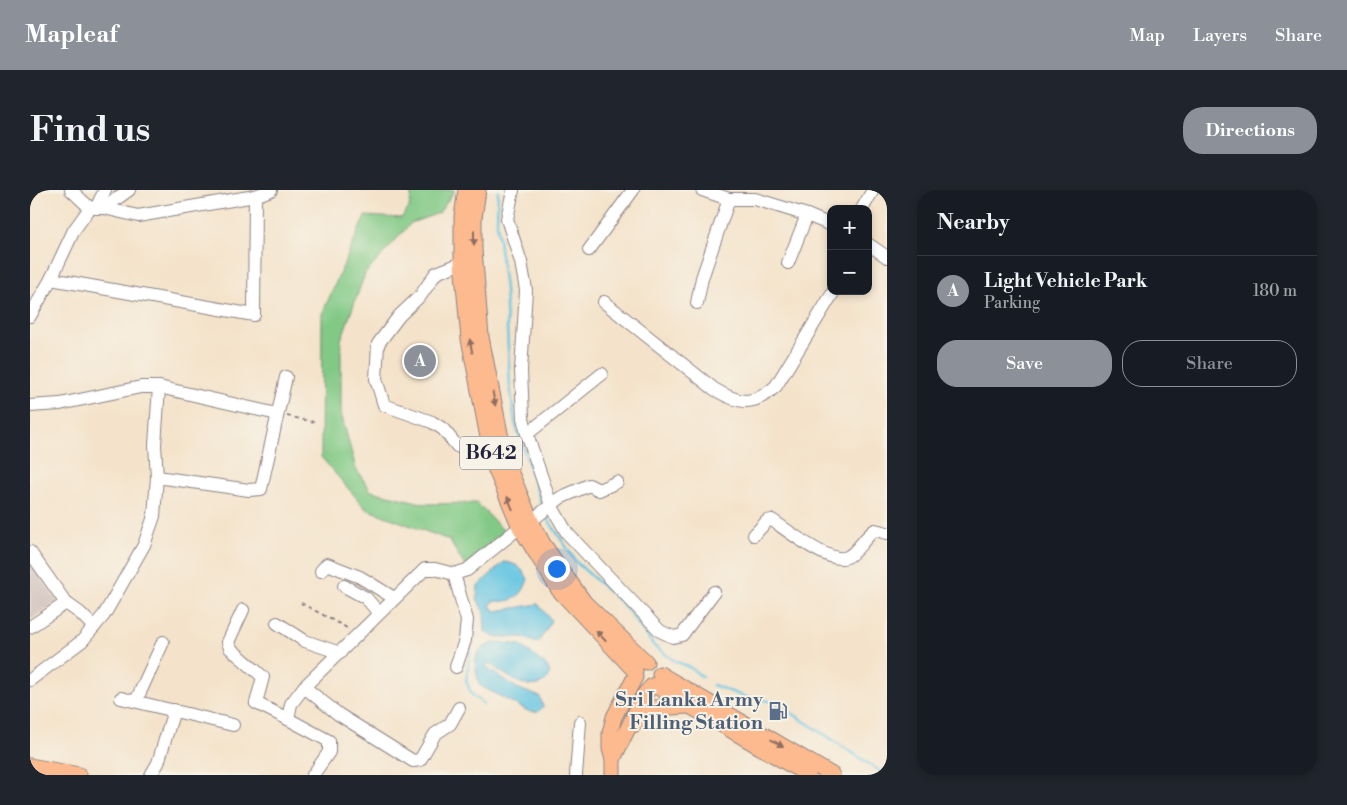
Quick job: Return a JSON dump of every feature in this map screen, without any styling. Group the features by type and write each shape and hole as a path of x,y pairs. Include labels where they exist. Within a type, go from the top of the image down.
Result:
{"main road":[{"name":"B642","path":"466,190 462,216 462,263 469,339 493,463 526,524 543,544 584,602 639,670"},
{"name":"B642","path":"478,190 474,218 474,249 482,337 505,459 526,524"},
{"path":"613,758 644,694 655,682 657,667 650,663 639,670 614,716 610,733 610,749 613,758 614,775"},
{"path":"639,670 639,684 642,686 655,682 832,775"},
{"path":"655,682 690,706 808,775"},
{"path":"627,730 651,708 690,706"},
{"path":"30,766 79,775"}],"street":[{"path":"71,190 97,208 138,216 255,196 271,190"},
{"path":"97,208 105,190"},
{"path":"30,316 51,279 74,230 97,208 129,190"},
{"path":"513,190 507,219 521,262 526,290 521,370 523,418 551,505 567,533 660,631 673,636 682,635 714,592"},
{"path":"589,250 633,190"},
{"path":"702,190 728,199 758,195 827,224"},
{"path":"864,205 873,190"},
{"path":"51,279 254,315 255,196"},
{"path":"697,303 702,278 728,199"},
{"path":"788,263 807,215"},
{"path":"872,247 887,257"},
{"path":"462,263 436,272 421,295 393,323 378,344 376,379 384,406 432,422 443,429 457,446 493,463"},
{"path":"604,302 714,389 731,399 749,401 764,396 776,386 832,295"},
{"path":"527,434 602,374"},
{"path":"157,477 249,490 261,489 286,377"},
{"path":"30,406 60,404 141,387 160,387 277,414"},
{"path":"30,680 82,641 94,628 104,615 144,545 154,516 157,477 155,445 160,387"},
{"path":"288,719 291,704 304,687 425,569 435,569 454,574 467,570 560,498 589,485 599,490 617,482"},
{"path":"754,535 767,521 772,520 819,551 833,558 842,558 852,554 867,536 875,530 887,532"},
{"path":"30,552 66,603 80,613 94,628"},
{"path":"321,572 328,564 360,577 394,598"},
{"path":"454,574 467,620 465,640 456,667"},
{"path":"344,586 366,598 379,613"},
{"path":"30,628 66,603"},
{"path":"243,610 228,642 230,648 264,677 256,703 329,742 329,752 313,775"},
{"path":"277,623 304,641 340,653"},
{"path":"136,701 163,642"},
{"path":"304,687 338,714 413,761 420,760 435,734 450,724 459,708"},
{"path":"121,698 233,725"},
{"path":"151,775 158,762 174,710"},
{"path":"576,775 580,722"}],"path":[{"path":"277,414 314,422"},
{"path":"301,603 358,634"}],"shaded area":[{"path":"30,561 58,602 30,620"}],"green space":[{"path":"412,190 455,190 439,213 411,223 365,274 341,340 341,413 356,469 371,491 426,504 477,503 504,531 465,566 449,540 366,509 321,457 322,314 365,216 401,218 409,208"}],"water":[{"path":"504,562 518,567 528,579 523,591 515,598 506,601 493,601 490,607 496,611 538,604 551,620 537,643 522,637 494,637 485,632 484,613 477,598 478,586"},
{"path":"499,642 520,645 548,667 550,674 544,682 537,685 529,685 521,683 488,663 486,667 517,688 540,697 543,707 538,712 530,712 479,685 475,662 476,656 483,648"}],"waterway":[{"path":"498,191 497,223 505,289 510,386 515,423 542,506"},
{"path":"547,518 577,563 625,606 654,646 675,661 691,668 702,677"},
{"path":"463,577 466,595"},
{"path":"472,625 473,631 466,681 472,695 484,704"},
{"path":"713,685 745,697 775,702 886,775"}],"place":[{"name":"Light Vehicle Park","path":"420,361"},
{"name":"Sri Lanka Army Filling Station","path":"778,711"}]}
